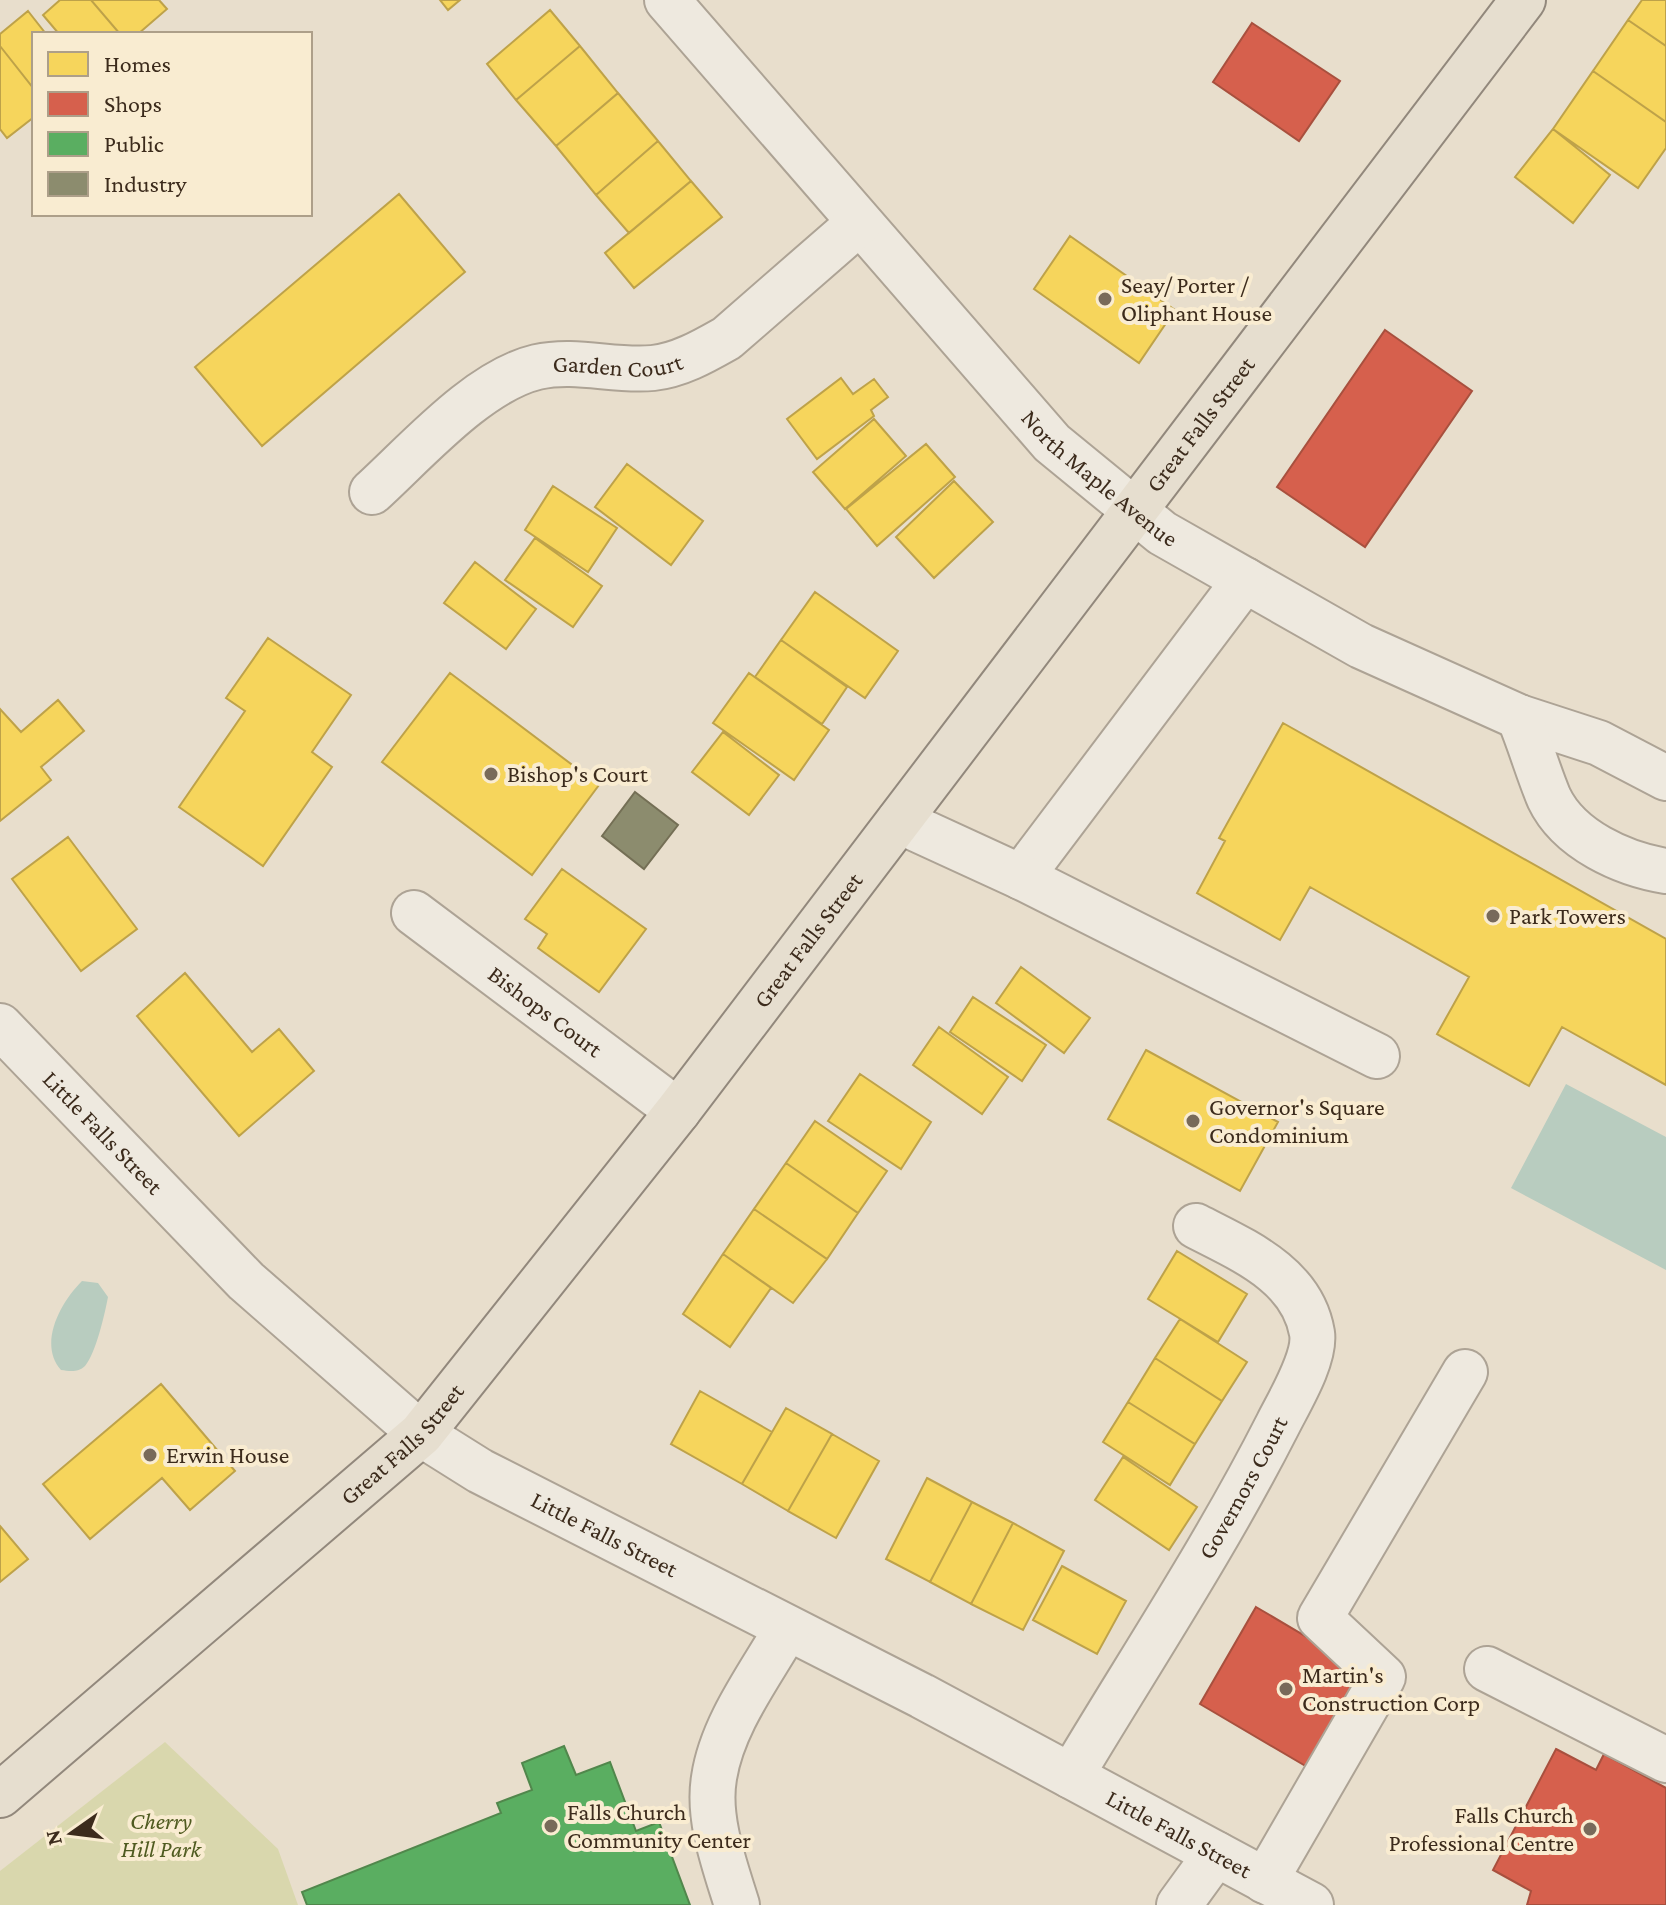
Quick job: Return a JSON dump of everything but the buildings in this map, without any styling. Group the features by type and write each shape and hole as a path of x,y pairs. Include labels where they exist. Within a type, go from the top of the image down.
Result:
{"main road":[{"name":"Great Falls Street","path":"0,1795 421,1434 678,1111 1523,0"}],"street":[{"name":"North Maple Avenue","path":"667,0 1052,443 1133,512 1361,646 1519,717 1599,743 1666,778"},
{"name":"Garden Court","path":"372,492 453,419 512,376 557,363 655,368 702,352 727,338 859,223"},
{"path":"1021,877 1245,580"},
{"path":"1519,717 1550,799 1571,829 1606,851 1644,867 1666,871"},
{"path":"899,821 1021,877 1377,1056"},
{"name":"Bishops Court","path":"414,913 678,1111"},
{"name":"Little Falls Street","path":"2,1033 246,1281 421,1434 480,1471 1071,1776 1311,1905"},
{"name":"Governors Court","path":"1071,1776 1233,1513 1304,1370 1313,1335 1299,1301 1276,1272 1196,1226"},
{"path":"1265,1881 1383,1677 1320,1618 1465,1372"},
{"path":"737,1905 715,1820 713,1779 724,1740 787,1628"},
{"path":"1487,1669 1666,1760"},
{"path":"1179,1905 1216,1854"}],"green space":[{"name":"Cherry Hill Park","path":"165,1742 278,1849 298,1905 0,1905 0,1871"}],"shaded area":[{"path":"1566,1084 1666,1137 1666,1270 1511,1188"},
{"path":"82,1281 98,1283 108,1297 105,1313 85,1366 76,1371 61,1370 54,1360 52,1336 66,1301"}],"place":[{"name":"Seay/ Porter / Oliphant House","path":"1105,299"},
{"name":"Bishop's Court","path":"491,774"},
{"name":"Park Towers","path":"1493,916"},
{"name":"Governor's Square Condominium","path":"1193,1121"},
{"name":"Erwin House","path":"150,1455"},
{"name":"Martin's Construction Corp","path":"1286,1689"},
{"name":"Falls Church Community Center","path":"551,1826"},
{"name":"Falls Church Professional Centre","path":"1590,1829"}]}
